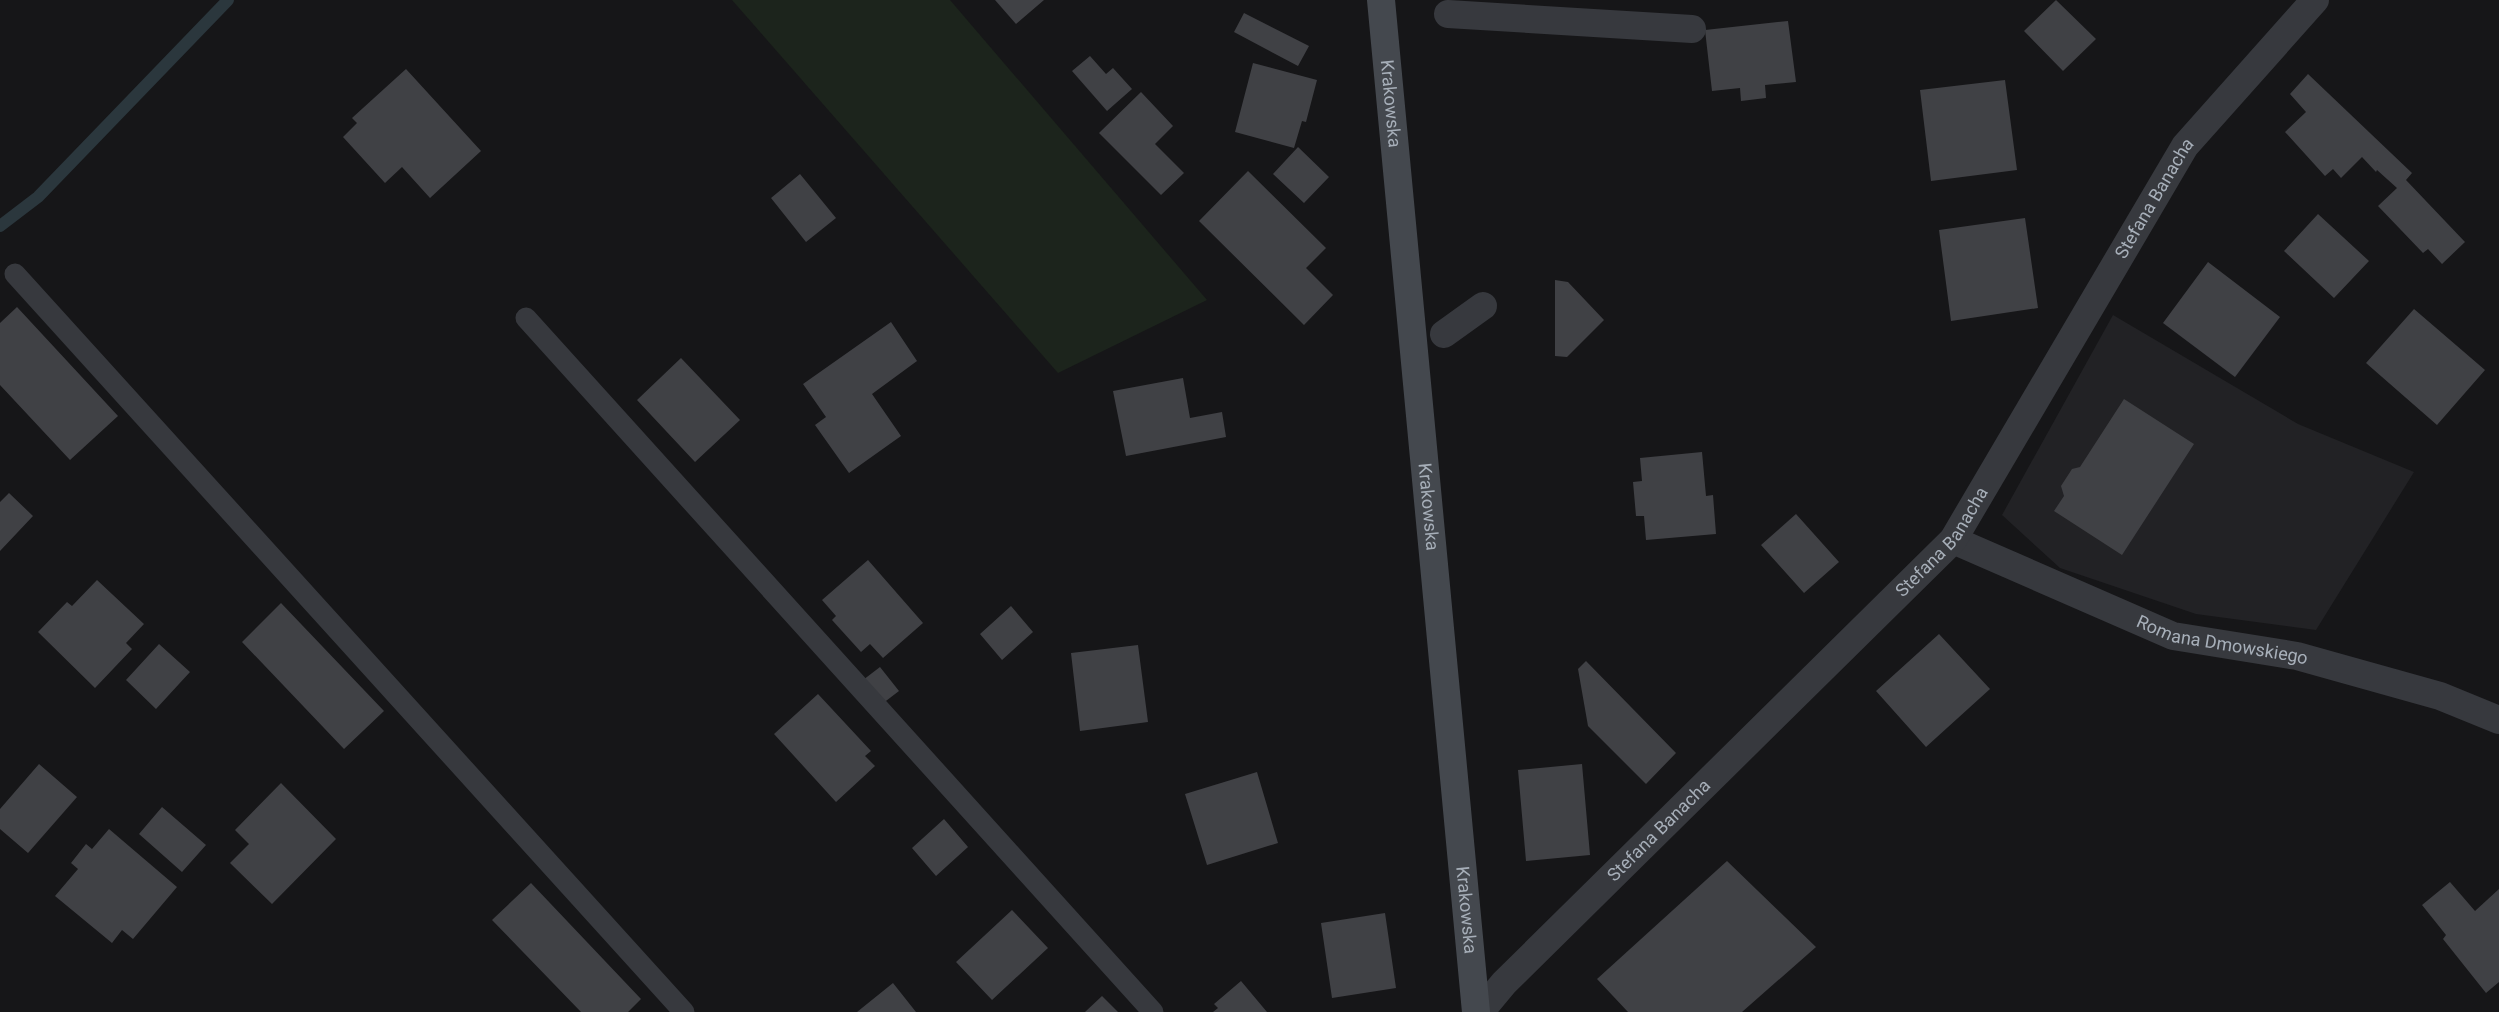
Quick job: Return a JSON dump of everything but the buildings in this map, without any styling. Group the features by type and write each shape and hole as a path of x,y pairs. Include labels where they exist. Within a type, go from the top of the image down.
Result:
{"main road":[{"name":"Krakowska","path":"1381,0 1476,1012"}],"street":[{"name":"Stefana Banacha","path":"1480,1012 1504,983 1953,540 2185,146 2315,0"},
{"path":"1448,14 1692,29"},
{"path":"1444,334 1483,306"},
{"name":"Romana Dmowskiego","path":"1953,540 2173,636 2297,656 2440,696 2499,720"}],"lane":[{"path":"15,274 684,1012"},
{"path":"526,318 1153,1012"}],"shaded area":[{"path":"732,0 950,0 1207,300 1058,373"},
{"path":"2113,315 2298,424 2414,472 2316,630 2196,614 2060,568 2002,515"}],"waterway":[{"path":"0,226 38,197 228,0"}]}
